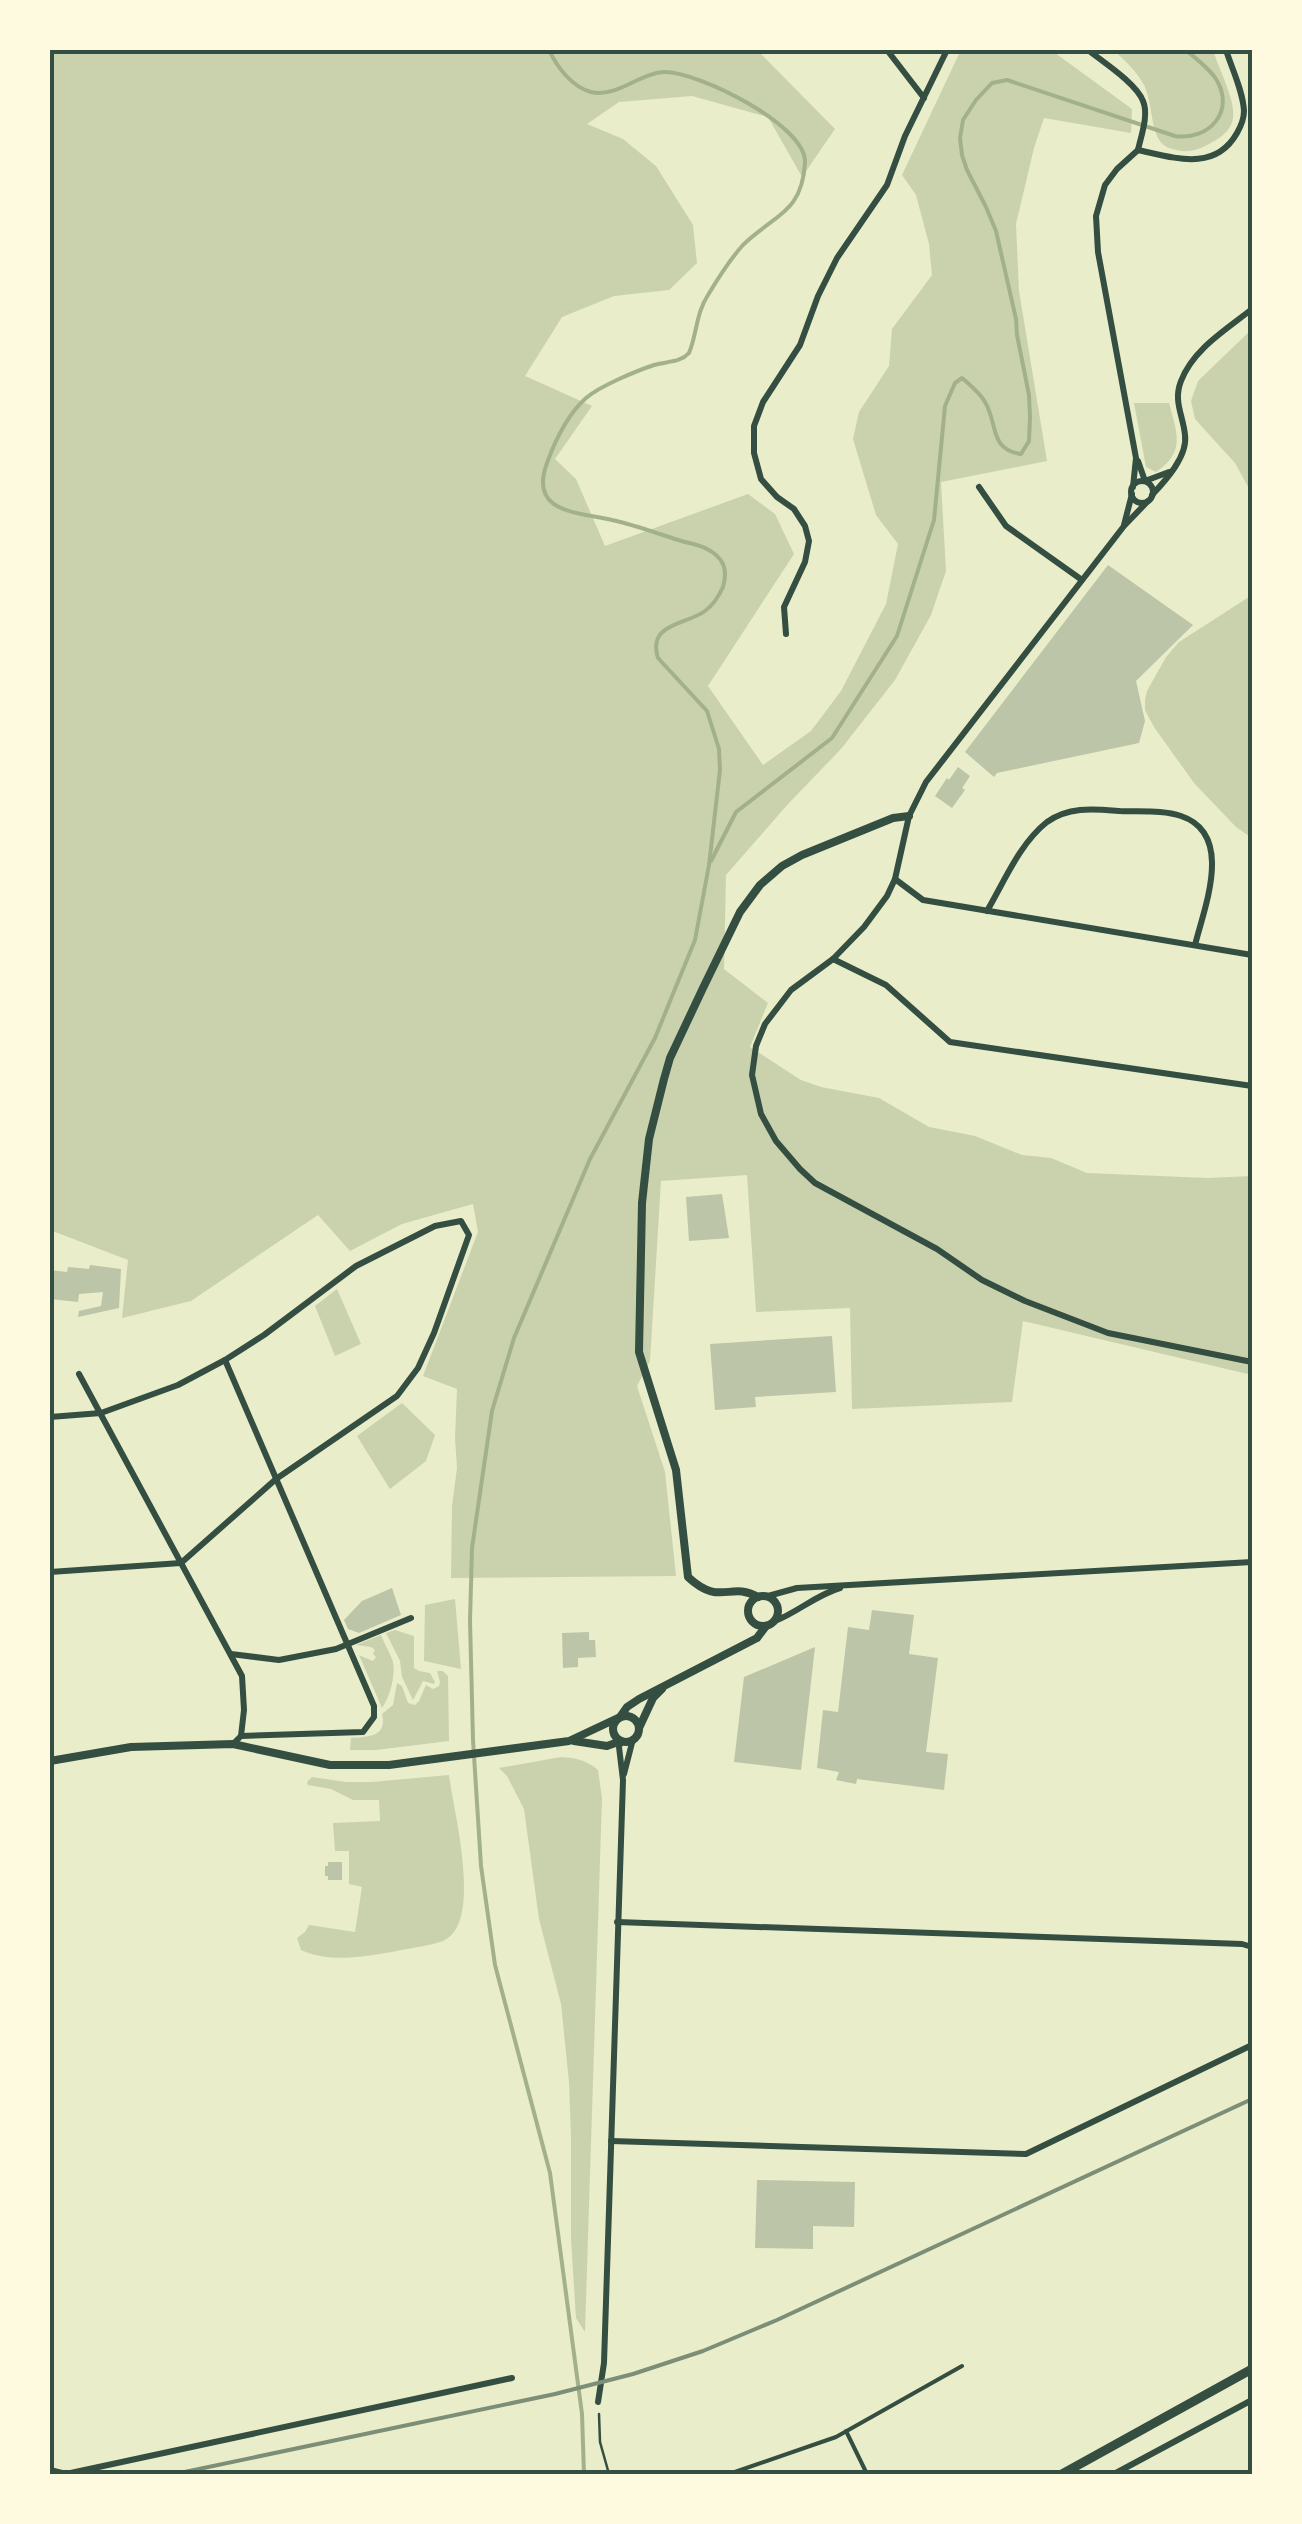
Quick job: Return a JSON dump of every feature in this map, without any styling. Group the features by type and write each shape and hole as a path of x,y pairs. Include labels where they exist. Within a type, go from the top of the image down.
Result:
{"main road":[{"path":"1062,2474 1252,2370"}],"street":[{"path":"887,50 924,98"},
{"path":"786,634 784,608 805,562 809,542 806,526 794,510 761,479 754,453 754,426 763,402 800,346 837,258 888,186 905,136 946,50"},
{"path":"1088,50 1130,84 1144,101 1145,118 1138,150 1105,185 1096,216 1098,252 1136,458 1145,482 1152,488 1150,498"},
{"path":"1138,150 1198,159 1218,156 1232,141 1242,125 1244,110 1226,50"},
{"path":"1252,308 1190,363 1176,400 1186,438 1183,452 926,782 909,816 895,879 887,896 864,927 833,959 792,990 765,1024 756,1046 752,1075 761,1114 776,1141 800,1169 830,1193 886,1219 982,1280 1025,1302 1108,1333 1252,1362"},
{"path":"1124,526 1136,458"},
{"path":"1132,490 1138,482 1170,472"},
{"path":"980,487 1006,526 1082,580"},
{"path":"1132,490 1138,502 1150,498"},
{"path":"987,910 1022,852 1045,824 1068,810 1176,814 1200,827 1210,844 1214,866 1195,946"},
{"path":"621,1741 613,1727 627,1707 758,1638 778,1607 776,1602 750,1592 713,1593 688,1577 676,1470 639,1352 642,1203 653,1124 667,1070 740,912 760,884 802,856 893,818 909,816"},
{"path":"895,879 923,900 1252,955"},
{"path":"833,959 886,985 950,1042 1252,1086"},
{"path":"50,1417 100,1413 178,1385 264,1335 356,1266 435,1226 461,1222 465,1226 469,1236 464,1252 418,1368 397,1396 276,1479 181,1562 50,1572"},
{"path":"226,1360 374,1706 374,1717 363,1732 241,1736 232,1744"},
{"path":"79,1374 242,1676 241,1736"},
{"path":"748,1607 763,1596 797,1588 1252,1562"},
{"path":"752,1622 761,1627 770,1624 822,1593 850,1584"},
{"path":"723,1593 748,1607 752,1622 738,1647"},
{"path":"230,1654 279,1660 336,1649 411,1618"},
{"path":"622,1780 638,1728 653,1698 669,1682"},
{"path":"50,1760 131,1747 232,1744 330,1765 389,1765 569,1740 620,1717 632,1717 638,1728"},
{"path":"569,1740 607,1746 633,1739"},
{"path":"598,2402 604,2363 621,1741"},
{"path":"607,1746 620,1760"},
{"path":"617,1922 1252,1947"},
{"path":"611,2142 1026,2154 1252,2046"},
{"path":"50,2470 66,2474 512,2378"},
{"path":"1114,2474 1252,2400"}],"lane":[{"path":"729,2474 846,2431 962,2366"},
{"path":"846,2431 867,2474"}],"path":[{"path":"598,2402 600,2442 608,2474"}],"green space":[{"path":"50,50 757,50 835,129 802,177 768,117 692,96 619,102 587,124 623,139 656,166 693,225 697,263 669,290 614,296 562,317 525,376 592,406 555,459 576,479 605,546 748,494 775,514 794,554 708,686 763,765 811,731 841,691 886,604 898,544 876,515 853,439 859,412 889,366 892,329 932,275 929,244 916,195 902,175 959,54 964,50 1051,50 1132,109 1131,133 1044,118 1016,224 1019,291 1047,461 941,482 946,571 931,615 895,680 841,749 726,875 724,969 768,1003 750,1047 801,1080 879,1098 929,1127 975,1136 1022,1155 1051,1158 1087,1173 1252,1176 1252,1375 1023,1321 1012,1402 852,1409 850,1308 756,1312 747,1175 661,1181 650,1361 637,1386 665,1472 676,1576 451,1578 457,1389 423,1376 478,1232 473,1204 402,1224 350,1251 318,1215 191,1301 122,1318 128,1260 50,1230"},
{"path":"1113,50 1213,50 1232,103 1230,127 1202,147 1184,151 1169,148 1158,138 1144,85"},
{"path":"1252,329 1252,494 1235,463 1195,419 1191,401 1198,381"},
{"path":"1134,403 1169,403 1177,441 1172,457 1156,472 1146,467"},
{"path":"1252,595 1252,838 1236,827 1194,783 1154,727 1145,710 1145,700 1166,657 1179,642"},
{"path":"337,1289 361,1344 335,1356 315,1306"},
{"path":"402,1403 435,1435 426,1461 390,1489 357,1436"},
{"path":"455,1599 461,1669 424,1661 425,1605"},
{"path":"395,1630 414,1636 414,1668 430,1673 435,1682 423,1681 413,1700 386,1633"},
{"path":"381,1635 394,1671 382,1708 359,1655 373,1661 375,1650 356,1645"},
{"path":"437,1671 448,1676 449,1741 350,1750 351,1738 369,1736 382,1727 382,1714 393,1705 397,1683 408,1703 415,1705 426,1685 433,1689 439,1686"},
{"path":"561,1757 581,1760 598,1770 602,1798 585,2332 576,2318 569,2082 561,2004 539,1919 524,1809 499,1768"},
{"path":"449,1775 463,1863 462,1911 456,1929 441,1942 369,1956 334,1958 301,1950 297,1938 309,1925 355,1932 362,1887 349,1884 349,1851 335,1851 333,1823 380,1821 379,1800 353,1800 307,1782 312,1777 372,1782"}],"building":[{"path":"1108,565 1193,625 1136,681 1145,721 1139,743 997,773 994,777 965,752"},
{"path":"958,767 970,776 952,808 935,796"},
{"path":"722,1194 729,1238 689,1241 686,1197"},
{"path":"90,1265 121,1269 119,1308 78,1317 79,1311 101,1306 103,1292 79,1294 78,1302 50,1299 50,1270 67,1272 68,1267 89,1269"},
{"path":"832,1336 836,1392 755,1397 756,1407 715,1410 710,1344"},
{"path":"392,1588 401,1615 359,1633 348,1629 344,1620 362,1601"},
{"path":"872,1610 914,1615 909,1654 938,1658 926,1752 948,1754 944,1790 857,1779 856,1784 836,1780 839,1772 817,1768 823,1710 838,1712 848,1627 869,1630"},
{"path":"589,1632 589,1640 595,1640 596,1657 578,1658 578,1667 563,1668 562,1633"},
{"path":"815,1647 801,1770 734,1762 744,1677"},
{"path":"328,1862 342,1862 342,1880 328,1880"},
{"path":"757,2180 855,2182 854,2227 813,2226 813,2249 755,2248"}],"waterway":[{"path":"549,50 566,76 591,92 610,92 664,72 724,91 789,133 801,148 805,163 803,180 792,203 743,245 712,289 701,309 689,353 628,375 586,398 558,437 543,480 544,492 560,508 704,547 720,560 725,573 723,587 711,606 663,631 656,647 658,658 707,711 719,749 709,865 695,940 655,1038 590,1159 514,1338 492,1411 472,1548 473,1740 481,1866 495,1965 550,2173 582,2414 584,2474"},
{"path":"711,861 736,812 832,738 897,636 934,520 945,406 955,383 962,378 983,399 1004,447 1021,454 1029,441 1029,395 1016,319 996,231 962,155 963,120 992,83 1007,80 1175,136 1199,134 1216,121 1223,102 1216,79 1186,50"}],"railway":[{"path":"175,2474 555,2394 703,2351 1252,2099"}]}
